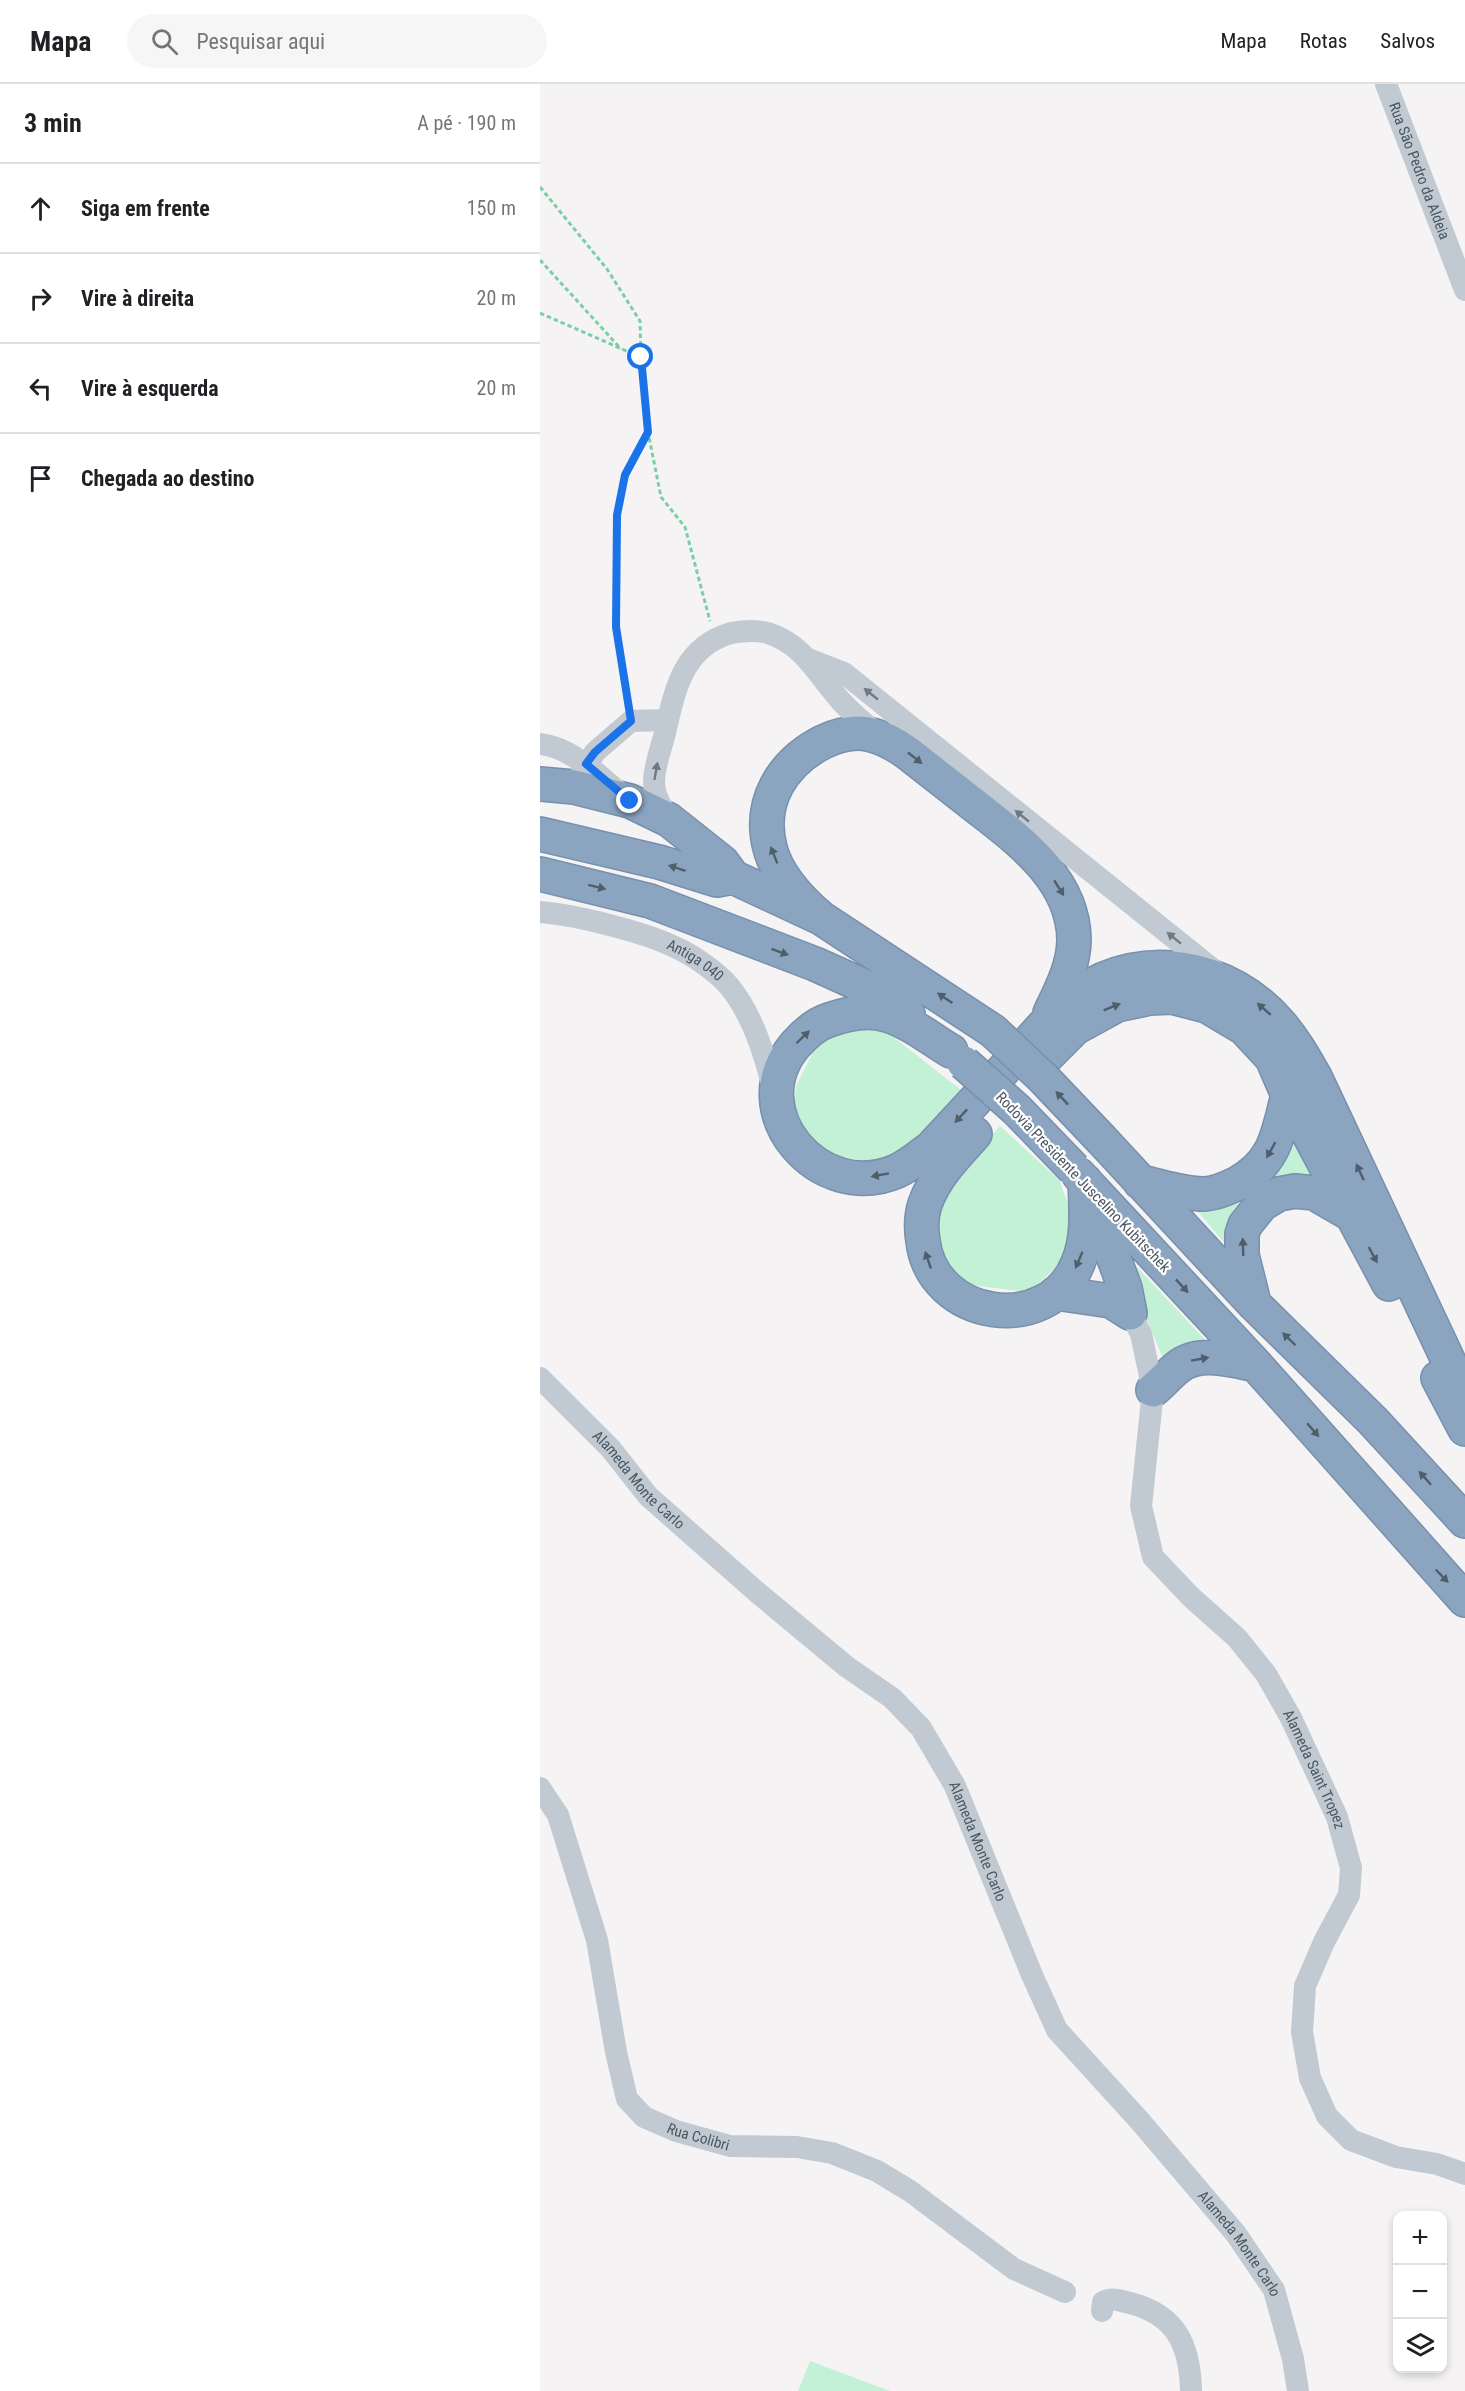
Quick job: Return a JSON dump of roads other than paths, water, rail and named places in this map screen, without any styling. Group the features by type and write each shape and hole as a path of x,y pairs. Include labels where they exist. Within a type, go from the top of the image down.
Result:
{"highway":[{"path":"1043,1026 1065,982 1074,940 1070,912 1060,888 1017,838 909,754 882,738 867,734 854,734 822,743 793,763 784,772 772,793 767,817 771,850 787,881 808,907 821,918 993,1031 1044,1079 1254,1304 1373,1421 1465,1521"},
{"path":"540,784 580,775 669,820 722,862 734,877 821,918"},
{"path":"540,834 659,862 717,880 734,877"},
{"name":"Rodovia Presidente Juscelino Kubitschek","path":"540,874 650,901 814,964 875,991 907,1013 1017,1110 1080,1175 1256,1365 1465,1600"},
{"path":"958,1057 887,1015 862,1012 824,1022 800,1039 782,1066 775,1095 782,1125 803,1153 826,1170 852,1176 883,1175 897,1171 931,1148 1043,1026 1080,992 1103,979 1127,970 1155,966 1184,968 1211,976 1236,988 1257,1002 1280,1023 1298,1047 1315,1077 1465,1396"},
{"path":"1080,1175 1087,1228 1084,1247 1077,1266 1056,1293 1040,1304 1021,1310 1004,1311 983,1307 963,1300 946,1288 931,1269 926,1257 922,1226 924,1207 943,1169 1063,1038 1088,1019 1117,1005 1150,998 1187,999 1207,1006 1244,1029 1272,1058 1288,1095 1465,1429"},
{"path":"1140,1182 1203,1194 1219,1191 1249,1176 1262,1166 1275,1145 1288,1095"},
{"path":"1080,1175 1125,1288 1130,1312"},
{"path":"1254,1304 1242,1244 1245,1225 1255,1210 1279,1194 1295,1191 1314,1193 1352,1215"},
{"path":"1056,1293 1112,1301 1130,1312"},
{"path":"1153,1390 1179,1366 1190,1361 1207,1357 1226,1358 1256,1365"}],"street":[{"name":"Rua São Pedro da Aldeia","path":"1386,84 1461,263 1465,291"},
{"path":"669,820 657,797 654,783 668,720 686,664 699,648 715,638 738,632 764,632 783,639 808,659 840,701 882,738"},
{"path":"808,659 844,673 1236,988"},
{"path":"540,744 554,746 580,775 595,752 631,721 668,720"},
{"name":"Antiga 040","path":"540,912 554,913 649,938 678,948 712,971 728,984 740,1001 768,1066 775,1095"},
{"name":"Alameda Saint Tropez","path":"1130,1312 1141,1334 1153,1390 1141,1506 1153,1557 1191,1597 1237,1638 1266,1674 1291,1718 1337,1817 1351,1868 1349,1895 1324,1942 1305,1986 1302,2032 1310,2078 1327,2116 1352,2140 1396,2157 1437,2164 1465,2174"},
{"name":"Alameda Monte Carlo","path":"540,1378 610,1449 648,1496 767,1601 847,1667 892,1698 921,1728 955,1786 1032,1976 1057,2030 1139,2120 1236,2234 1275,2290 1293,2359 1298,2391"},
{"name":"Rua Colibri","path":"540,1788 558,1815 597,1940 616,2052 627,2099 644,2117 676,2131 730,2146 797,2147 832,2153 877,2171 910,2191 1014,2269 1065,2292"},
{"path":"1102,2311 1103,2302 1111,2298 1144,2307 1168,2322 1183,2343 1191,2365 1191,2391"}]}
